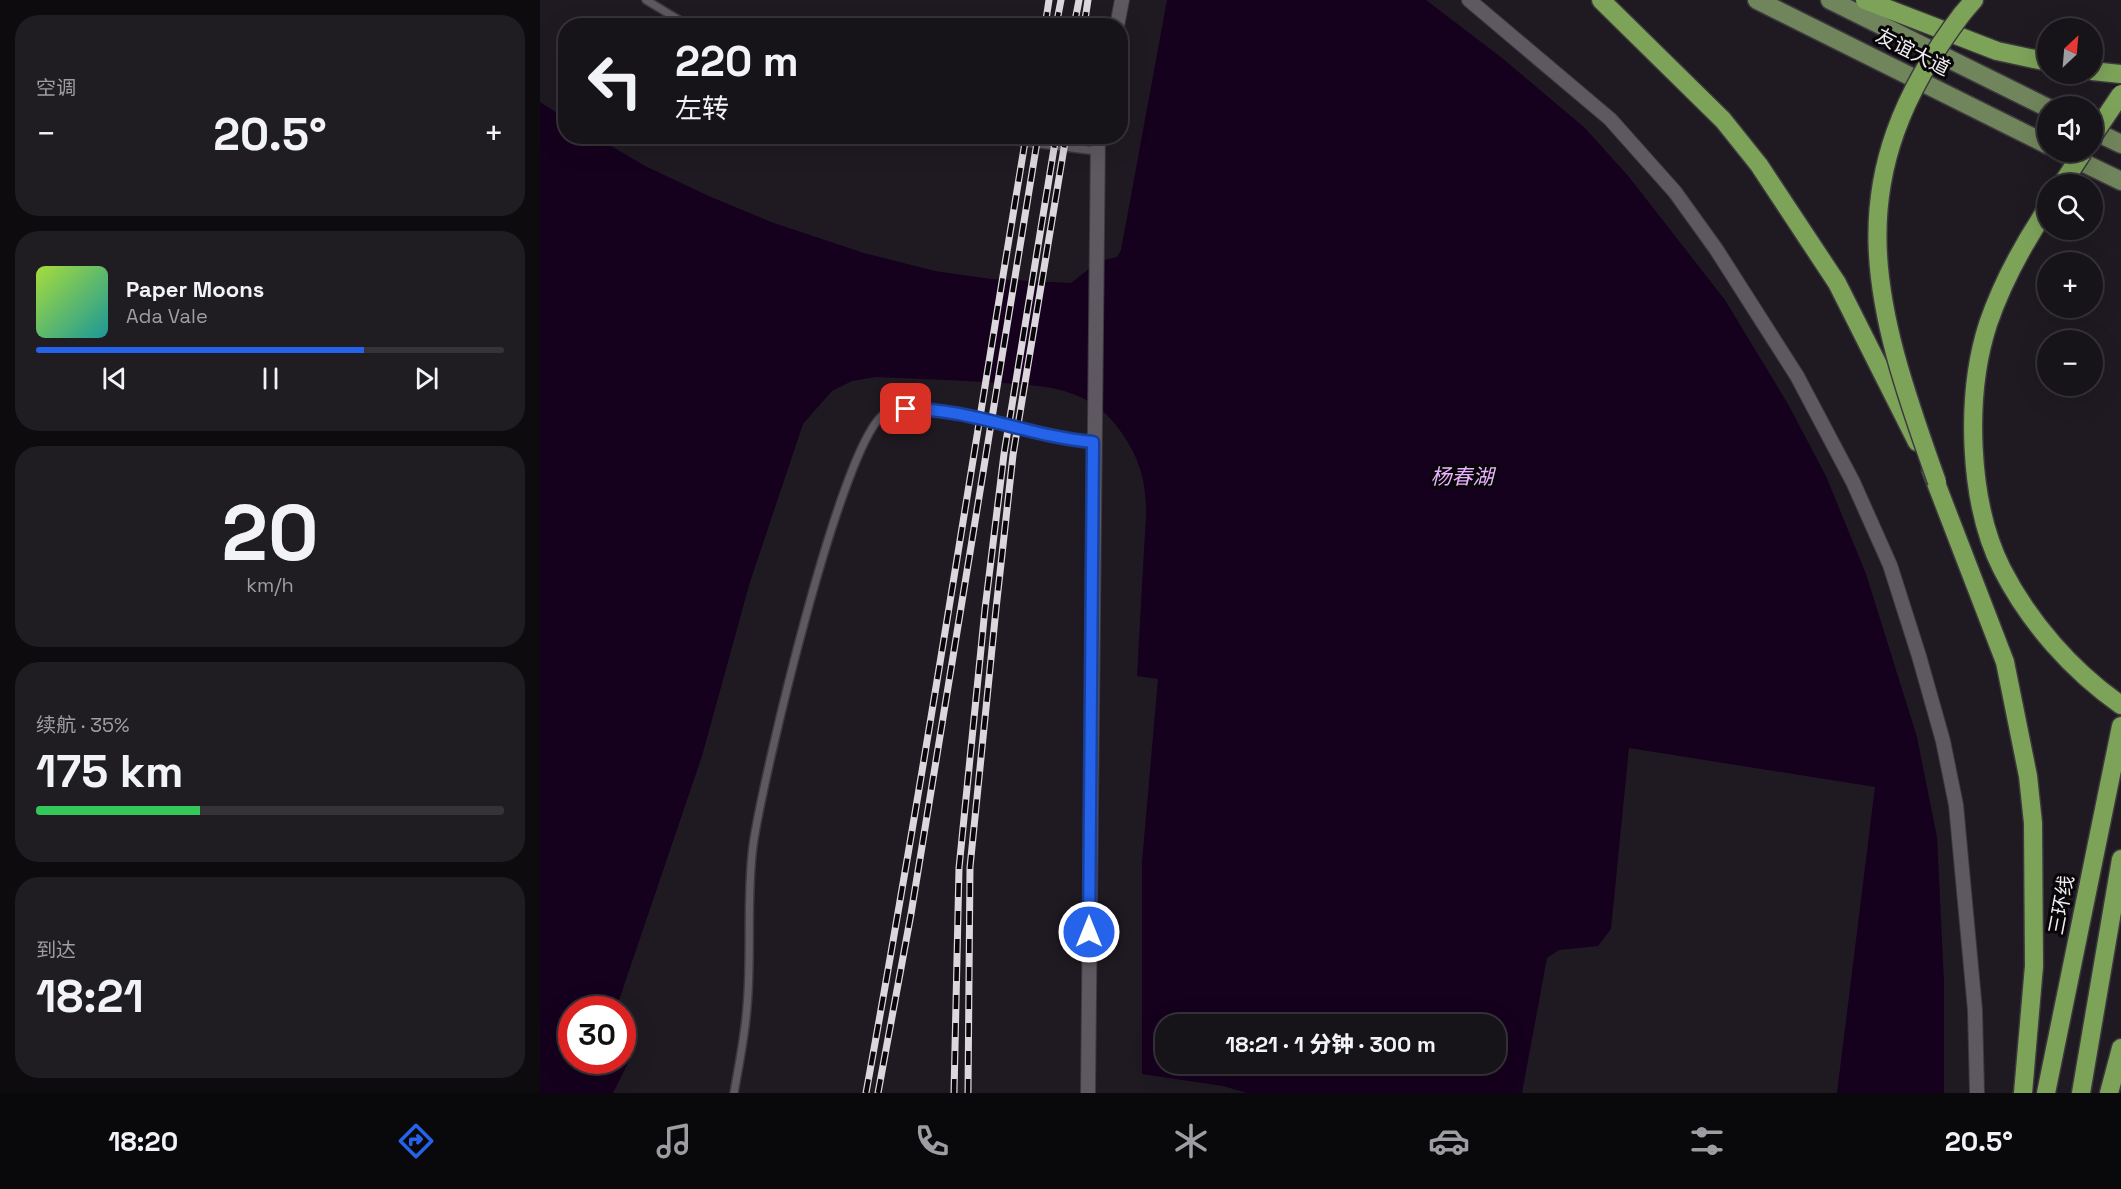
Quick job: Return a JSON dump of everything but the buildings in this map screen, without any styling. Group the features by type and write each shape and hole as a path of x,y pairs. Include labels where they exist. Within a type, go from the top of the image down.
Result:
{"highway":[{"path":"1601,0 1723,120 1759,165 1837,283 1937,482"},
{"path":"1865,0 1997,51 2037,60"},
{"path":"1974,0 1941,42 1911,92 1890,149 1881,182 1877,259 1886,321 1901,381 2005,662 2028,776 2032,823 2034,966 2023,1093"},
{"path":"2103,72 2121,74"},
{"path":"2103,121 2121,94"},
{"path":"2037,224 2004,283 1988,325 1976,380 1973,440 1983,514 2001,567 2026,610 2067,658 2101,691 2121,705"},
{"name":"三环线","path":"2046,1093 2121,726"},
{"path":"2081,1093 2121,859"},
{"path":"2109,1093 2121,1048"}],"main road":[{"name":"友谊大道","path":"1758,0 2037,140"},
{"name":"友谊大道","path":"1830,0 2037,103"},
{"path":"2103,135 2121,144"},
{"path":"2081,162 2121,182"}],"street":[{"path":"1119,18 1122,0"},
{"path":"1469,0 1610,119 1675,192 1716,249 1797,376 1853,482 1890,565 1916,646 1943,741 1956,805 1974,1010 1977,1093"},
{"path":"1089,1093 1096,144"}],"lane":[{"path":"646,0 676,18"},
{"path":"1039,144 1095,151"},
{"path":"734,1093 747,1007 751,863 764,792 808,606 849,478 869,431 885,414 919,409 952,412 1072,441 1093,439"}],"water":[{"name":"杨春湖","path":"1167,0 1426,0 1502,58 1585,128 1629,177 1725,300 1788,404 1826,476 1866,574 1917,737 1937,837 1944,982 1944,1093 1837,1093 1875,787 1629,748 1611,929 1598,946 1559,950 1547,958 1522,1093 1247,1093 1223,1086 1142,1074 1142,862 1158,679 1137,676 1146,514 1140,468 1127,441 1114,422 1099,408 1065,391 1027,385 875,377 852,381 832,391 803,424 750,582 702,756 620,996 558,996 558,1074 622,1074 613,1093 540,1093 540,102 558,114 558,144 608,144 645,166 711,197 771,222 864,253 935,271 991,279 1071,283 1099,261 1117,257 1121,250"}],"railway":[{"path":"1046,18 1049,0"},
{"path":"1058,18 1061,0"},
{"path":"1076,18 1079,0"},
{"path":"1085,18 1088,0"},
{"path":"866,1093 928,735 1025,144"},
{"path":"878,1093 911,914 1037,144"},
{"path":"954,1093 959,868 985,609 1004,454 1055,144"},
{"path":"968,1093 970,867 996,609 1013,455 1065,144"}],"route":[{"path":"906,409 952,412 1072,441 1093,442 1089,932"}]}
